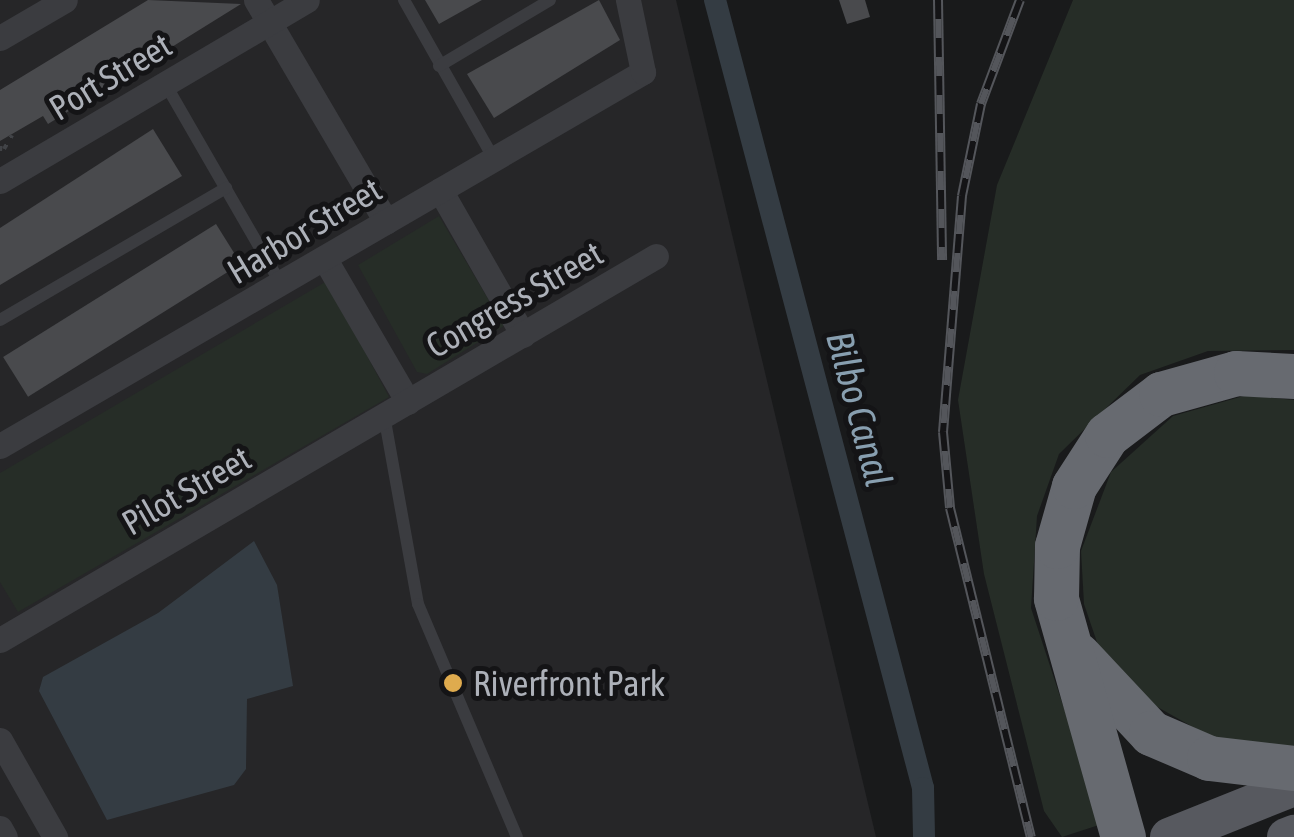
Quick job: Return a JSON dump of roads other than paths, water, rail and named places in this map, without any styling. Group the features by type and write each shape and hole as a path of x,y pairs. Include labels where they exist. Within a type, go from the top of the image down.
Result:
{"highway":[{"path":"1123,837 1062,633 1061,525 1106,435 1180,385 1236,373 1294,376"},
{"path":"1062,633 1151,734 1209,758 1294,768"}],"main road":[{"path":"1169,837 1294,787"},
{"path":"1286,837 1294,834"}],"street":[{"path":"0,38 65,0"},
{"name":"Port Street","path":"0,181 166,85 262,10 307,0"},
{"name":"Harbor Street","path":"0,446 326,261 643,72 628,0"},
{"path":"262,10 386,222"},
{"path":"440,190 523,335"},
{"name":"Congress Street","path":"408,402 656,256"},
{"path":"326,261 408,402"},
{"name":"Pilot Street","path":"3,632 408,402"},
{"path":"0,740 55,837"},
{"path":"0,828 5,837"}],"lane":[{"path":"404,0 494,159"},
{"path":"439,66 550,0"},
{"path":"166,85 282,286"},
{"path":"0,320 226,188"},
{"path":"384,415 418,604 517,837"}],"waterway":[{"name":"Bilbo Canal","path":"715,0 923,788 924,837"}],"railway":[{"path":"938,0 942,260"},
{"path":"1020,0 981,104 962,196 943,432 950,508 1031,837"}],"place":[{"name":"Riverfront Park","path":"453,683"}]}
